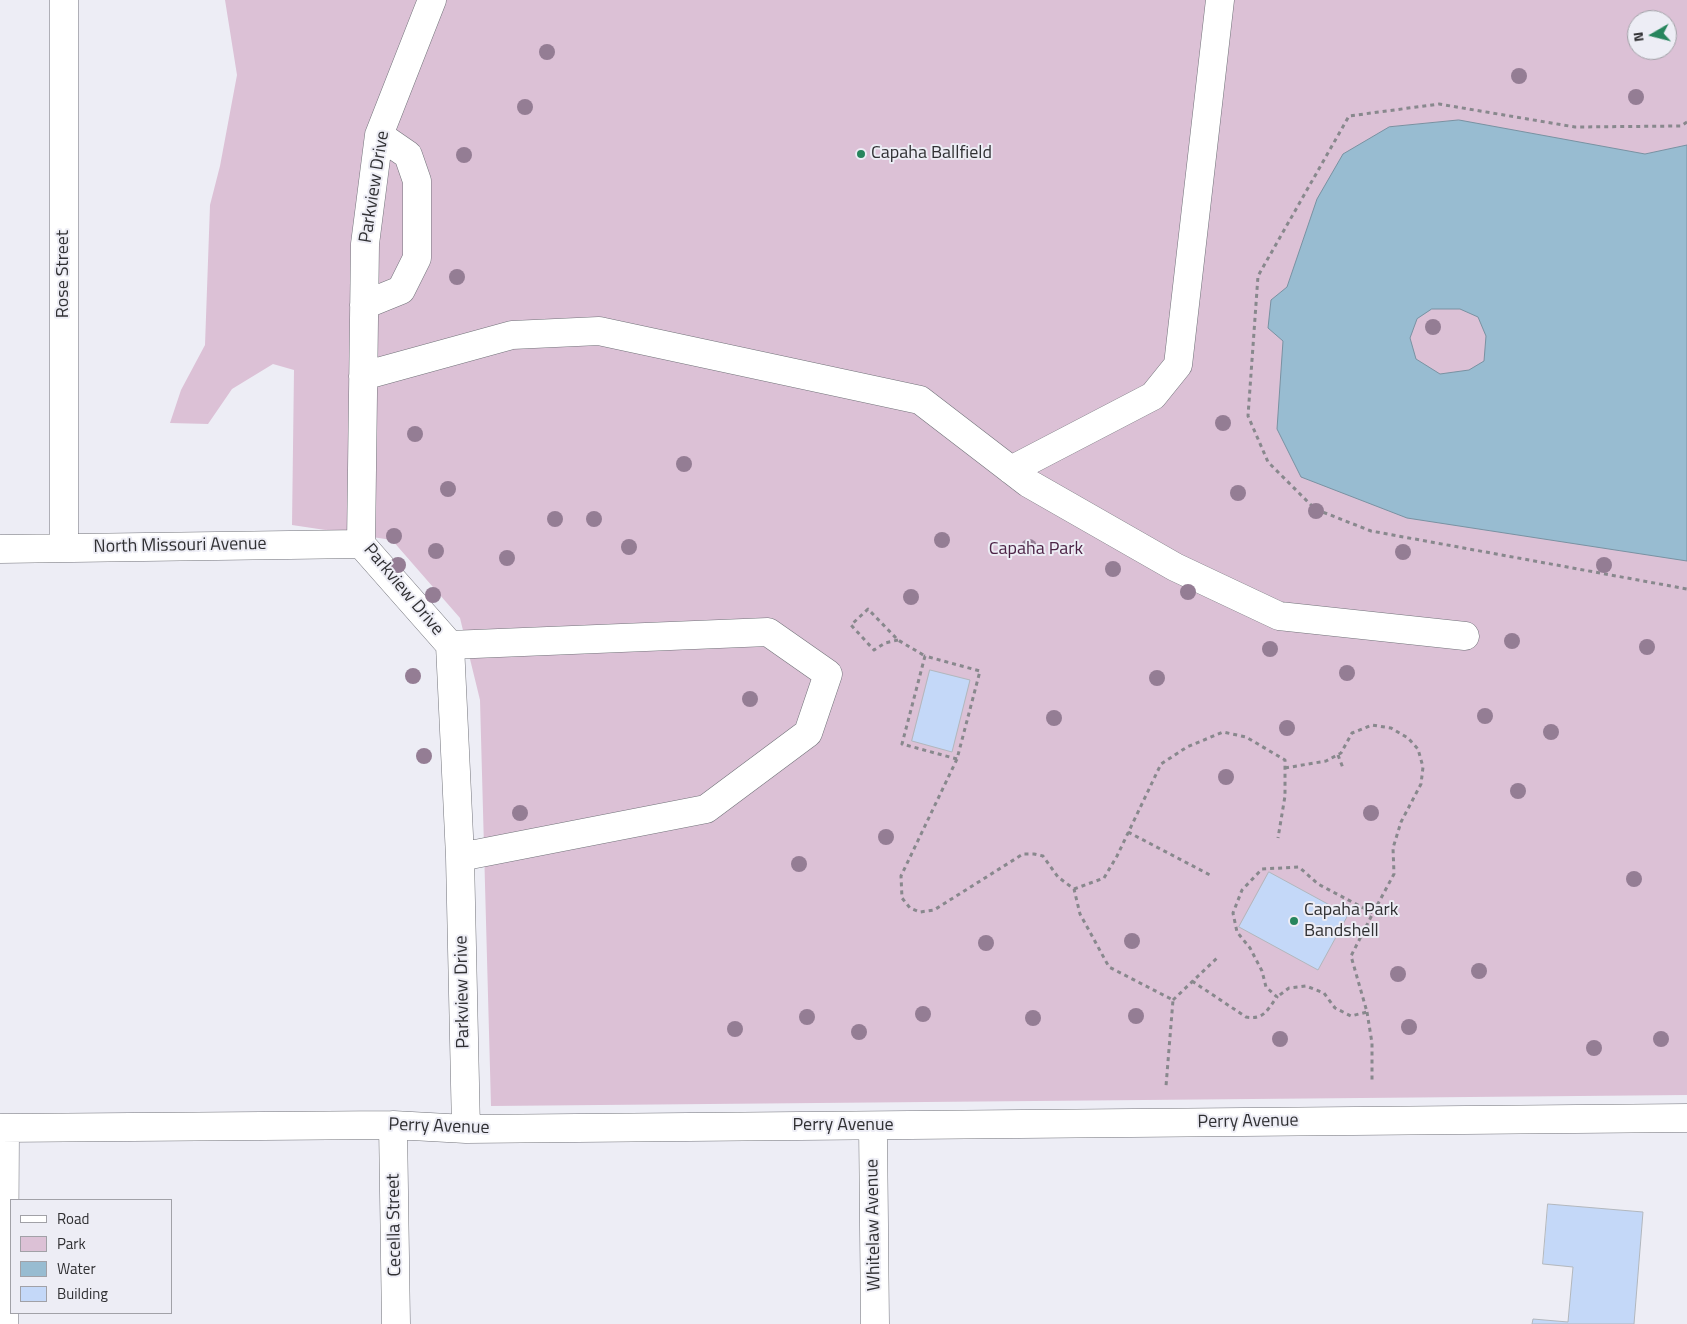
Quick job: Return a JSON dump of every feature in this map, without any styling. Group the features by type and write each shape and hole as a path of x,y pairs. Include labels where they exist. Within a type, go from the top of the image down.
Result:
{"street":[{"name":"Rose Street","path":"64,0 64,548"},
{"name":"Parkview Drive","path":"432,0 379,135 365,244 361,544 450,645 460,857 466,1129"},
{"path":"1011,470 1153,396 1178,365 1220,0"},
{"path":"364,305 401,290 417,258 416,182 408,155 379,135"},
{"path":"363,376 512,335 599,331 920,400 1028,483 1175,567 1279,616 1465,636"},
{"name":"North Missouri Avenue","path":"0,549 361,544"},
{"path":"450,645 768,632 828,674 808,733 706,810 460,857"},
{"name":"Perry Avenue","path":"3,1128 393,1126 466,1129 1687,1118"},
{"name":"Cecella Street","path":"393,1126 396,1324"},
{"name":"Whitelaw Avenue","path":"873,1126 875,1324"},
{"path":"3,1128 4,1324"}],"path":[{"path":"1687,122 1681,126 1575,127 1439,104 1349,116 1258,276 1248,416 1268,462 1315,510 1371,531 1687,589"},
{"path":"898,640 874,650 851,624 868,609 898,640 925,656 980,671 958,759 901,876 902,898 910,908 920,912 934,910 1023,854 1044,856 1058,877 1074,889 1080,914 1109,967 1172,1000"},
{"path":"925,656 902,744 958,759"},
{"path":"1285,768 1326,760 1338,755 1352,733 1372,724 1391,728 1408,738 1418,749 1423,767 1422,784 1401,822 1393,848 1394,874 1351,956 1367,1012 1372,1043 1372,1083"},
{"path":"1074,889 1104,878 1162,764 1187,747 1223,732 1246,737 1285,760 1284,796 1278,838"},
{"path":"1338,755 1343,768"},
{"path":"1128,832 1210,875"},
{"path":"1277,998 1266,987 1262,971 1250,948 1237,932 1232,913 1242,890 1262,869 1299,867 1318,884 1373,913"},
{"path":"1166,1086 1172,1000 1217,958"},
{"path":"1192,981 1246,1017 1256,1018 1263,1015 1277,998 1289,988 1306,986 1324,994 1335,1008 1350,1016 1367,1012"}],"green space":[{"name":"Capaha Park","path":"225,0 1687,0 1687,1095 491,1106 480,700 460,618 392,540 292,525 294,370 273,364 232,389 208,424 170,423 181,390 205,345 210,205 220,166 237,75"}],"water":[{"path":"1459,120 1645,154 1687,145 1687,561 1407,518 1301,477 1277,429 1283,341 1268,328 1271,300 1287,287 1317,199 1343,154 1389,127","holes":["1432,309 1460,309 1478,317 1486,336 1484,361 1469,370 1440,374 1416,359 1410,338 1417,319"]}],"building":[{"path":"930,670 970,680 952,752 912,741"},
{"name":"Capaha Park Bandshell","path":"1269,872 1348,915 1318,970 1239,927"},
{"path":"1548,1204 1643,1212 1634,1324 1532,1324 1533,1319 1568,1322 1573,1267 1543,1264"}],"place":[{"name":"Capaha Ballfield","path":"861,154"},
{"name":"Capaha Park Bandshell","path":"1294,921"}]}
